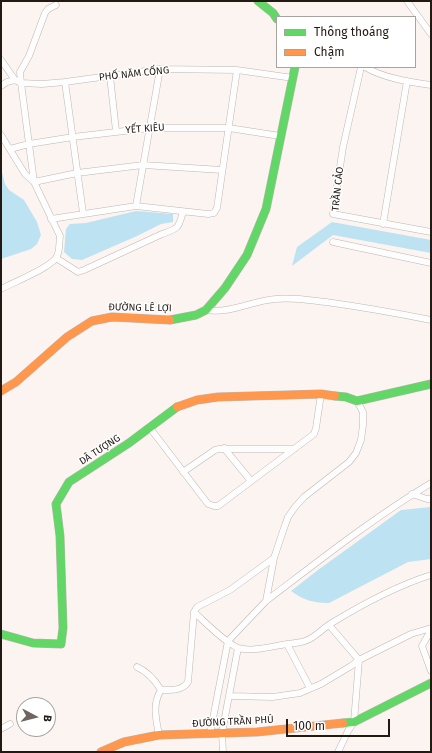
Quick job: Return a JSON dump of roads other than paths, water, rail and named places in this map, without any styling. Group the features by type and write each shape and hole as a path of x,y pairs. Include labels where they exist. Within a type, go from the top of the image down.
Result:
{"street":[{"path":"258,1 276,17"},
{"path":"407,1 431,34"},
{"path":"1,289 43,268 56,258 59,245 60,236 34,182 18,82 20,72 45,13 48,9 56,5"},
{"path":"1,60 18,82"},
{"name":"ĐƯỜNG LÊ LỢI","path":"1,391 16,382 68,337 92,321 112,317 171,320 196,315 206,310 225,288 247,255 266,209 295,68"},
{"name":"TRẦN CẢO","path":"360,68 345,140 333,214 431,232"},
{"path":"367,68 372,72 407,81 431,85"},
{"path":"136,206 160,69"},
{"name":"PHỐ NĂM CỐNG","path":"1,86 7,82 42,84 160,69 237,70 293,78"},
{"path":"51,219 136,206 214,214 217,208 237,70"},
{"path":"110,76 116,131"},
{"path":"383,224 407,81"},
{"path":"65,82 83,213"},
{"name":"YẾT KIÊU","path":"10,149 29,144 73,137 150,128 229,128 280,136"},
{"path":"1,135 25,174 34,182"},
{"path":"34,182 144,165 222,170"},
{"path":"56,258 78,272 84,270 162,234 175,230 183,212"},
{"path":"333,242 431,263"},
{"path":"206,310 217,312 253,302 275,299 295,299 368,307 431,320"},
{"name":"DÃ TƯỢNG","path":"1,634 33,643 61,644 63,628 60,536 56,504 68,482 110,457 177,407 197,400 218,397 321,394 346,397 358,401 431,384"},
{"path":"150,428 208,504 218,506 314,434 321,394"},
{"path":"266,601 274,558 288,517 304,497 349,462 356,453 361,440 363,425 363,412 358,401"},
{"path":"183,472 214,450 224,448 294,449"},
{"path":"224,448 251,481"},
{"path":"210,734 228,641 266,601 412,494 431,483"},
{"path":"412,494 431,499"},
{"path":"161,690 176,690 186,686 188,682 194,612 197,607 230,590 274,558"},
{"path":"194,612 238,648 259,649 305,641 329,625 374,600 416,580 431,575"},
{"path":"329,625 359,660 354,722 338,752"},
{"path":"229,696 273,697 300,693 321,684 359,660 411,634 431,629"},
{"path":"431,629 422,646 431,671"},
{"path":"287,644 310,688"},
{"path":"223,752 222,733 238,648"},
{"path":"137,667 150,675 161,690"},
{"name":"ĐƯỜNG TRẦN PHÚ","path":"101,752 124,742 159,735 257,732 354,722 431,683"},
{"path":"159,735 155,707 157,696 161,690"},
{"path":"1,729 10,724"}],"water":[{"path":"1,169 5,184 9,190 24,200 37,222 41,235 37,244 31,249 1,259"},
{"path":"136,211 173,214 173,222 161,224 82,260 72,259 64,252 66,229 70,224 86,223"},
{"path":"332,222 431,240 431,253 333,235 292,266 297,247"},
{"path":"431,507 431,559 408,562 329,603 309,600 300,597 291,591 401,510"}]}
